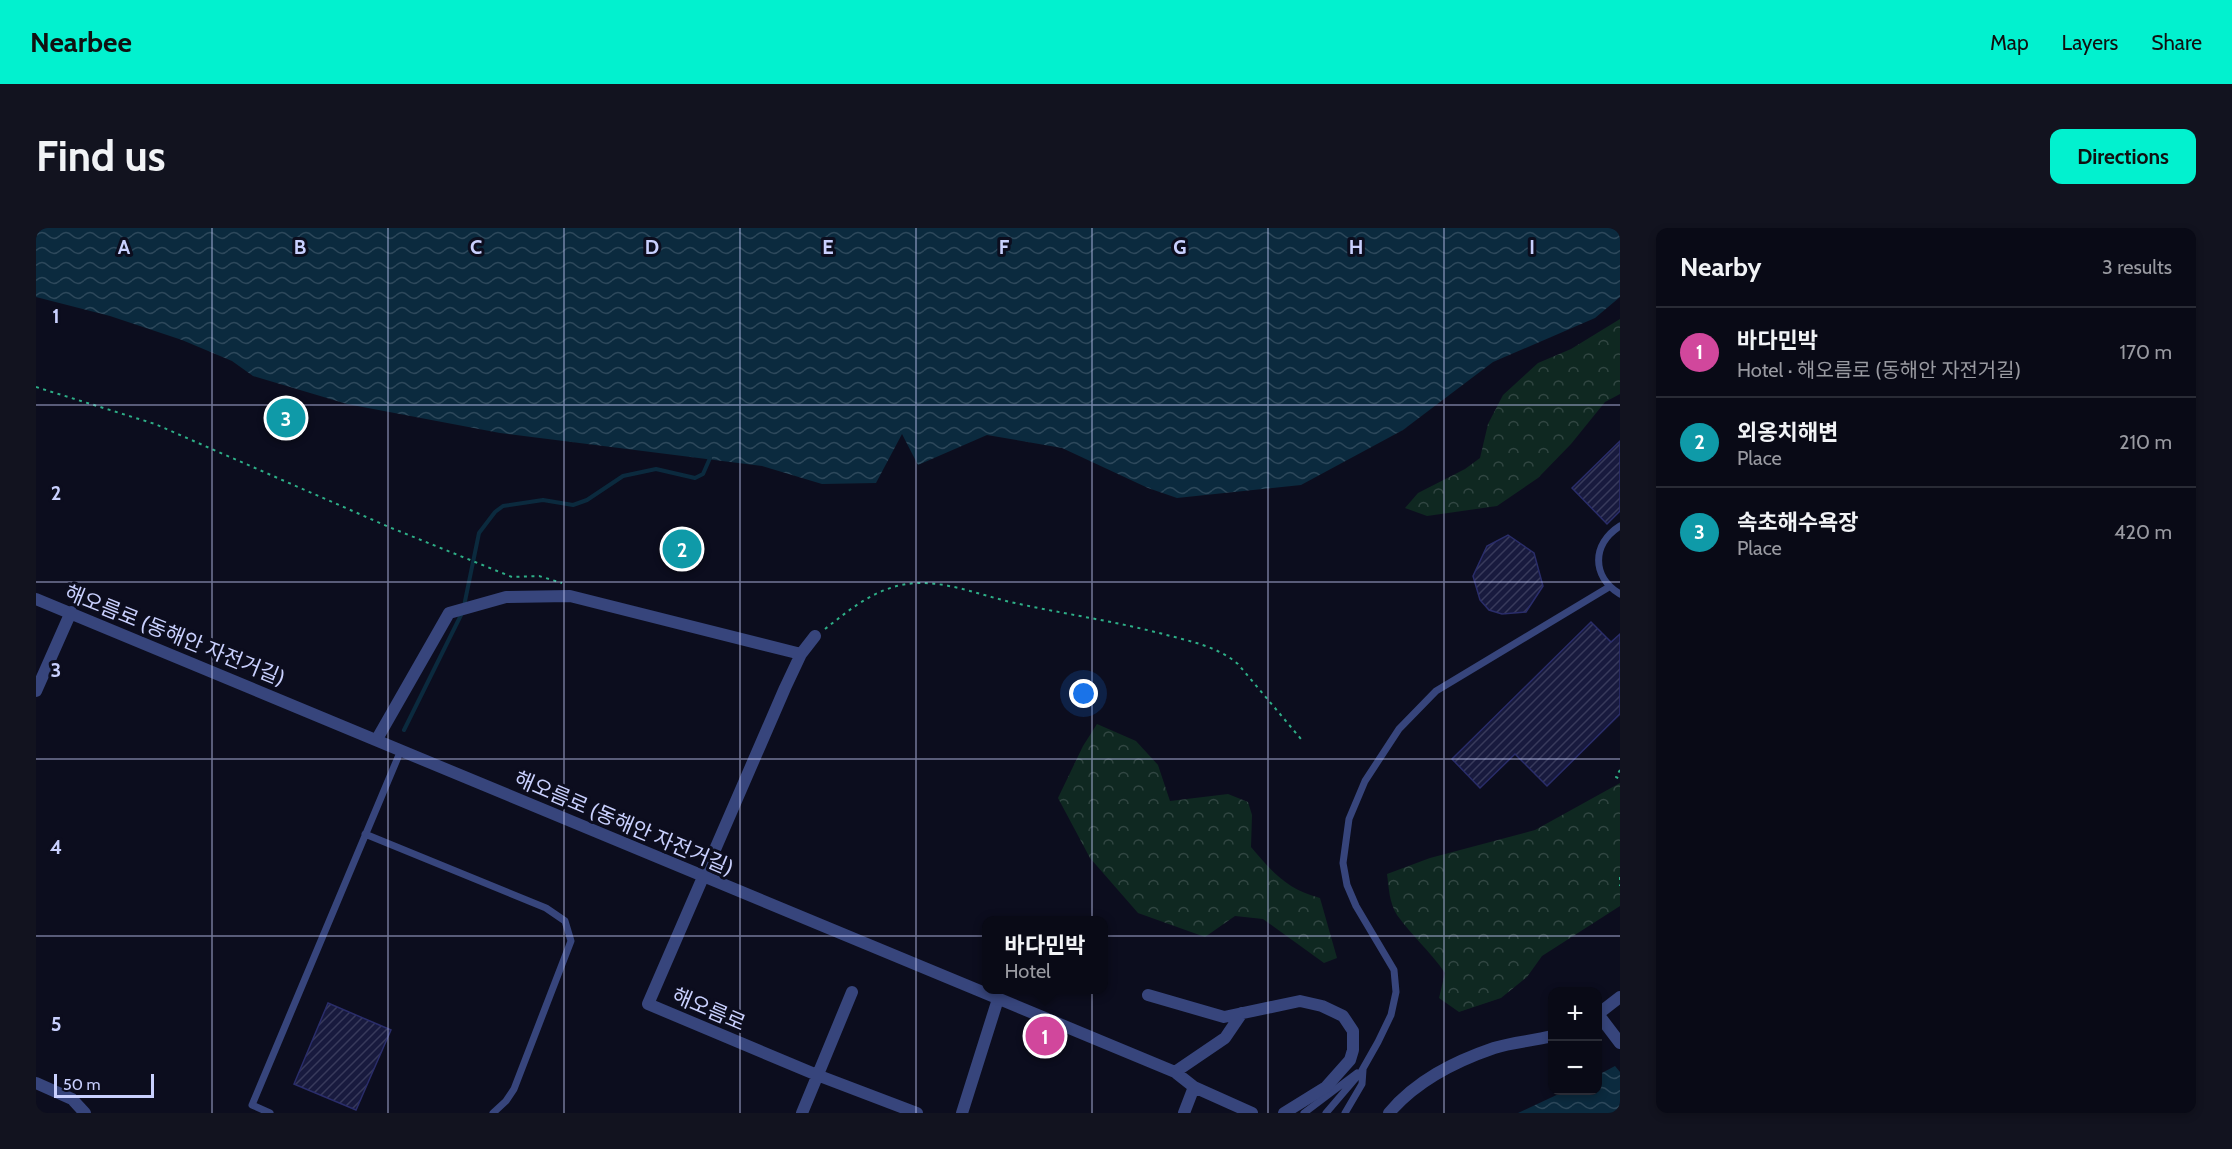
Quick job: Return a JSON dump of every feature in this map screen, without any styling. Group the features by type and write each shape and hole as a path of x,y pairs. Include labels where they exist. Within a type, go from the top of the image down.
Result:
{"street":[{"path":"377,740 449,613 506,597 570,596 801,654"},
{"name":"해오름로 (동해안 자전거길)","path":"36,599 982,992"},
{"path":"36,691 70,612"},
{"path":"702,877 801,654 815,636"},
{"name":"해오름로","path":"702,877 648,1004 817,1075"},
{"path":"802,1113 852,992"},
{"name":"해오름로 (동해안 자전거길)","path":"986,994 1175,1072 1194,1087 1251,1113"},
{"path":"1148,995 1224,1017 1300,1000 1334,1010 1343,1016 1353,1031 1353,1050 1344,1070 1318,1094 1284,1113"},
{"path":"1602,1011 1620,997"},
{"path":"962,1113 998,999"},
{"path":"1175,1072 1225,1038 1242,1013"},
{"path":"1602,1019 1620,1043"},
{"path":"1389,1113 1407,1091 1448,1066 1495,1048 1548,1037"},
{"path":"817,1075 917,1113"},
{"path":"36,1083 72,1099 85,1113"},
{"path":"1184,1113 1194,1087"}],"lane":[{"path":"1620,526 1610,533 1598,554 1602,577 1609,587 1620,594"},
{"path":"1326,1113 1363,1067 1391,1015 1395,992 1394,970 1356,906 1347,885 1343,863 1349,819 1365,781 1399,729 1437,691 1609,587"},
{"path":"270,1113 252,1105 401,750"},
{"path":"365,834 546,908 565,921 571,941 513,1089 506,1101 493,1113"},
{"path":"1304,1113 1363,1067"},
{"path":"1345,1113 1362,1084 1363,1067"}],"path":[{"path":"36,387 155,424 389,527 496,570"},
{"path":"815,636 879,590 916,583 958,587 1014,603 1124,624 1198,643 1226,654 1239,664 1301,739"},
{"path":"1620,770 1616,777 1620,778"},
{"path":"1620,877 1620,886"}],"green space":[{"path":"1620,319 1620,394 1605,402 1571,444 1538,478 1497,506 1427,516 1405,508 1418,493 1465,469 1480,458 1488,424 1503,395 1538,363 1571,349"},
{"path":"1097,724 1136,741 1158,765 1170,801 1228,794 1248,802 1252,815 1251,847 1266,865 1289,885 1320,898 1337,958 1324,963 1263,919 1235,916 1205,937 1138,913 1090,858 1058,798 1083,746"},
{"path":"1620,783 1620,906 1542,956 1527,977 1501,998 1459,1012 1439,998 1445,973 1394,910 1387,874 1430,858 1535,830"}],"water":[{"path":"36,228 1620,228 1620,297 1595,318 1493,362 1403,430 1301,485 1177,498 1148,488 1062,448 987,435 918,465 902,434 876,483 822,484 762,466 500,433 347,404 253,376 232,361 182,340 110,316 36,297"},
{"path":"1615,1066 1620,1072 1620,1113 1518,1113 1556,1095 1602,1095 1602,1073"}],"building":[{"path":"1620,441 1620,511 1607,524 1572,488"},
{"path":"1508,535 1534,553 1543,586 1526,612 1502,614 1489,610 1480,600 1473,576 1487,546"},
{"path":"1591,622 1611,642 1620,634 1620,714 1547,786 1515,754 1480,788 1452,759"},
{"path":"328,1003 391,1030 356,1110 294,1084"}],"waterway":[{"path":"464,606 479,533 495,512 503,506 543,500 573,505 587,500 623,476 656,469 695,478 703,474 710,458"},
{"path":"404,730 462,613"}],"place":[{"name":"속초해수욕장","path":"286,418"},
{"name":"외옹치해변","path":"682,549"},
{"name":"바다민박","path":"1045,1036"}]}
